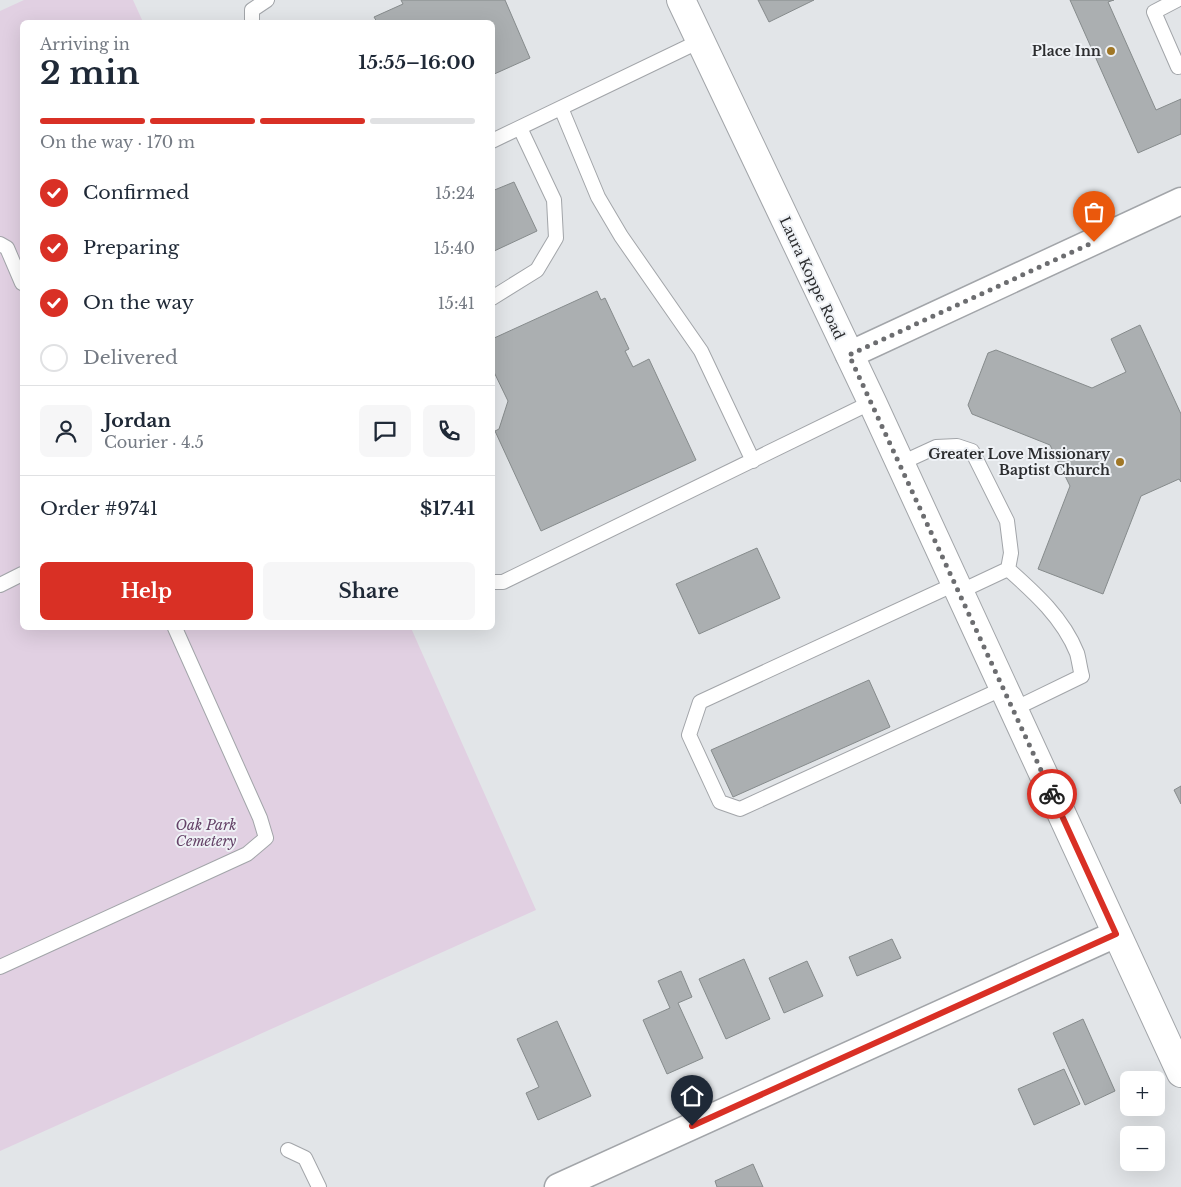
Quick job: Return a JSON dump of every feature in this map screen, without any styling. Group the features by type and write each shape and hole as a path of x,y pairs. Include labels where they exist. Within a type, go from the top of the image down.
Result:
{"street":[{"name":"Laura Koppe Road","path":"682,0 872,402 1181,1073"},
{"path":"849,355 1181,201"},
{"path":"558,1187 1116,934"}],"lane":[{"path":"252,20 252,10 267,0"},
{"path":"1178,0 1154,12 1178,68 1181,66"},
{"path":"495,140 700,41"},
{"path":"561,108 598,197 621,236 701,350 753,461"},
{"path":"495,296 537,270 556,238 554,200 520,128"},
{"path":"0,244 7,248 20,278"},
{"path":"495,582 503,582 872,402"},
{"path":"900,464 936,447 957,446 972,451 1007,521 1011,553 1008,569"},
{"path":"1008,569 1042,599 1060,622 1076,653 1082,676 1009,698 740,809 720,802 689,734 700,702 957,588 1008,569"},
{"path":"0,585 20,575"},
{"path":"0,967 246,854 266,838 260,818 176,630"},
{"path":"288,1150 305,1158 319,1187"}],"green space":[{"name":"Oak Park Cemetery","path":"24,0 133,0 142,20 20,20 20,630 412,630 536,910 0,1151 0,11"}],"building":[{"path":"401,0 505,0 530,58 495,74 495,20 376,20 374,17 403,4"},
{"path":"758,0 814,0 769,22"},
{"name":"Place Inn","path":"1070,0 1114,0 1108,2 1156,110 1181,99 1181,134 1138,153"},
{"path":"514,182 537,231 495,251 495,190"},
{"path":"597,291 601,300 605,298 629,349 625,351 633,367 649,359 696,460 541,531 495,431 499,429 508,401 495,374 495,338"},
{"name":"Greater Love Missionary Baptist Church","path":"1140,325 1181,414 1181,482 1179,479 1141,496 1103,594 1038,569 1070,486 1050,445 972,414 968,405 988,353 996,350 1092,388 1126,372 1111,339"},
{"path":"757,548 780,598 699,634 676,584"},
{"path":"869,680 890,727 733,797 711,750"},
{"path":"1181,786 1181,804 1174,790"},
{"path":"892,939 901,958 857,976 849,957"},
{"path":"744,959 770,1019 726,1039 699,979"},
{"path":"807,961 823,996 784,1013 769,978"},
{"path":"681,971 692,997 678,1003 703,1058 667,1074 643,1020 670,1008 658,981"},
{"path":"1083,1019 1115,1091 1085,1105 1053,1033"},
{"path":"557,1021 591,1096 538,1120 526,1093 539,1087 517,1039"},
{"path":"1064,1069 1080,1104 1034,1125 1018,1089"},
{"path":"753,1164 763,1187 717,1187 715,1181"}],"way so far":[{"path":"1052,794 849,355 1094,242"}],"place":[{"name":"Place Inn","path":"1111,51"},
{"name":"Greater Love Missionary Baptist Church","path":"1120,462"}],"route":[{"path":"692,1126 1116,934 1052,794"}]}
